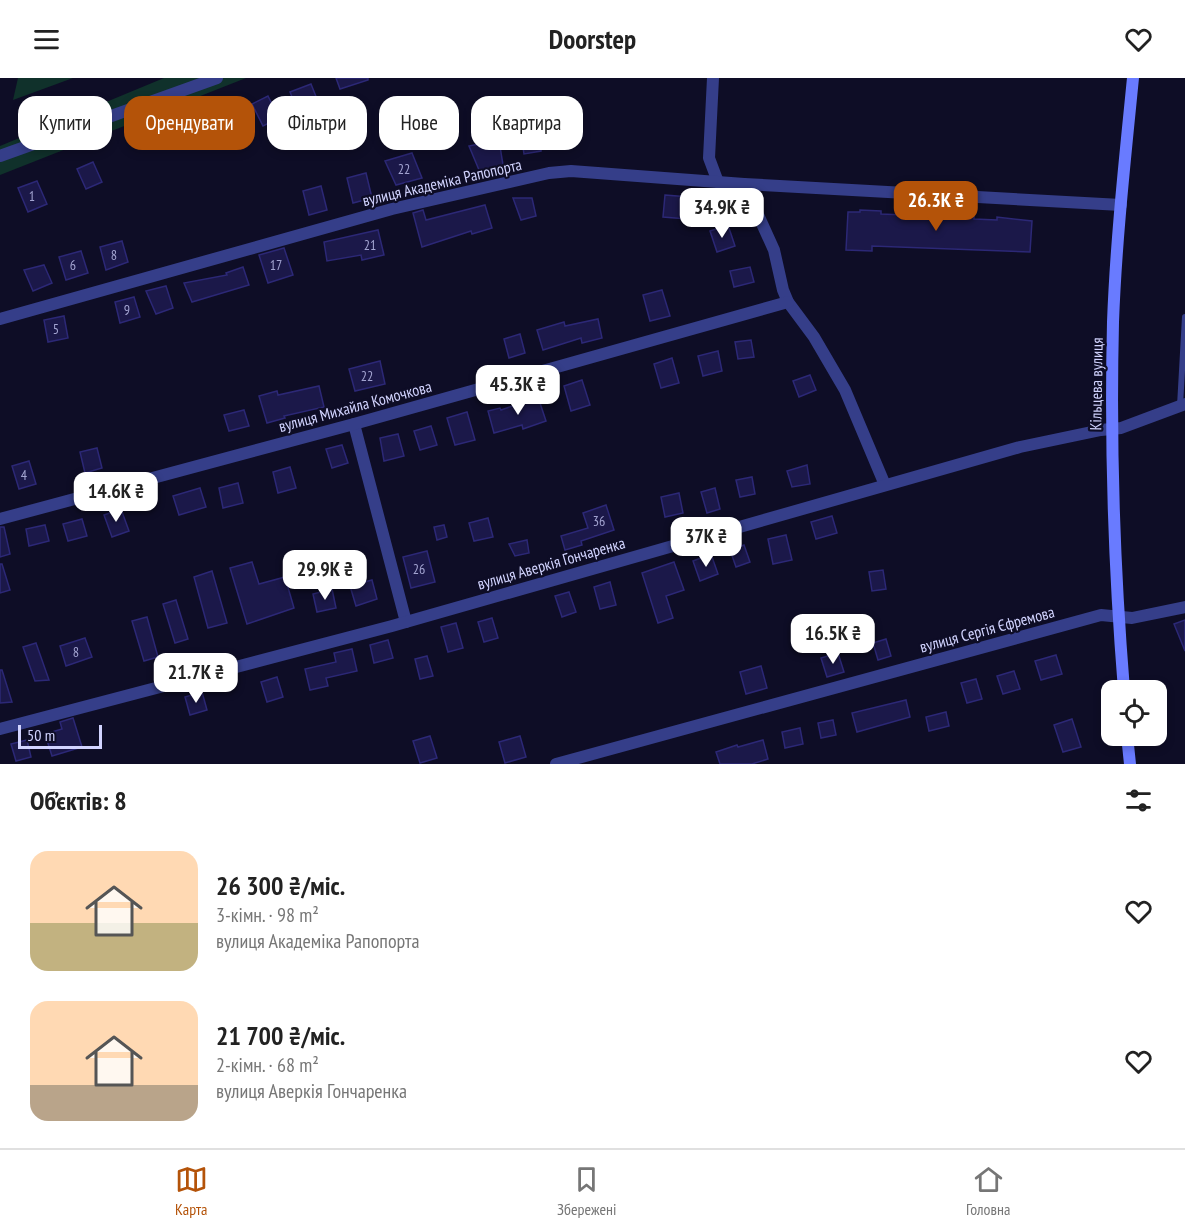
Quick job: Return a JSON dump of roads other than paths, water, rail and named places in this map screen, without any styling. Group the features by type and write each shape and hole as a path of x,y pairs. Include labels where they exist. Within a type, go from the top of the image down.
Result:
{"main road":[{"name":"Кільцева вулиця","path":"1123,680 1113,545 1113,322 1133,78"},
{"path":"1128,746 1130,764"}],"street":[{"path":"0,156 217,78"},
{"path":"713,78 709,158 718,182"},
{"name":"вулиця Академіка Рапопорта","path":"0,319 381,212 571,171 744,184 1121,205"},
{"path":"744,184 774,250 788,302 814,337 845,390 885,485"},
{"name":"вулиця Михайла Комочкова","path":"0,519 354,424 788,302"},
{"name":"вулиця Аверкія Гончаренка","path":"0,729 406,622 1020,447 1121,428 1182,405"},
{"path":"354,424 406,622"},
{"name":"вулиця Сергія Єфремова","path":"556,764 1101,615 1132,618 1185,607"}],"lane":[{"path":"1182,405 1185,317"}]}
